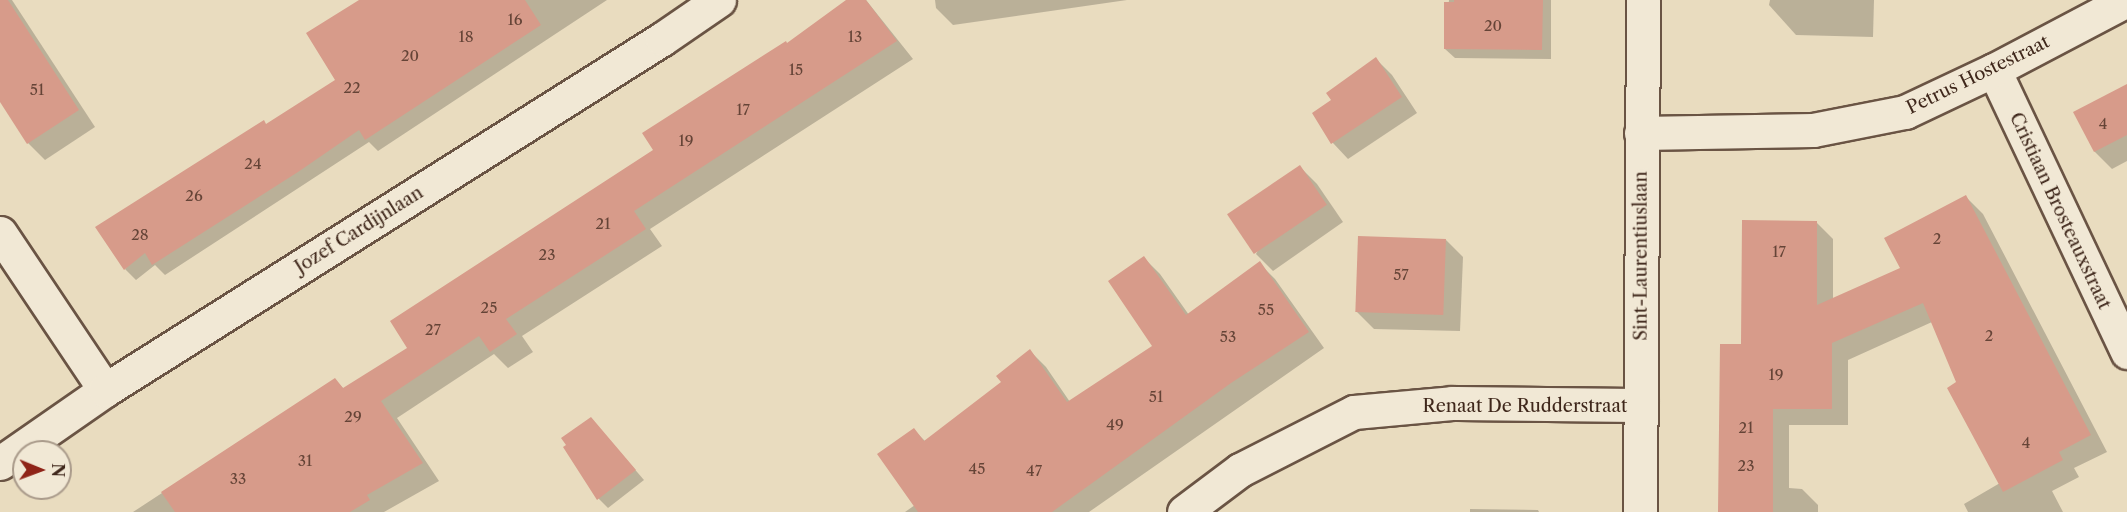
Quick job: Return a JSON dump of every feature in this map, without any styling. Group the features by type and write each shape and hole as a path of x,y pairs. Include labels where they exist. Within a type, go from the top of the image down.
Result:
{"street":[{"name":"Jozef Cardijnlaan","path":"0,463 105,390 662,39 719,0"},
{"name":"Sint-Laurentiuslaan","path":"1640,512 1643,0"},
{"name":"Petrus Hostestraat","path":"1641,134 1813,130 1905,112 1994,70 2127,0"},
{"name":"Cristiaan Brosteauxstraat","path":"1994,70 2127,352"},
{"path":"0,233 105,390"},
{"name":"Renaat De Rudderstraat","path":"1184,512 1240,470 1354,412 1452,403 1641,405"}],"building":[{"path":"0,0 8,0 79,110 27,144 0,102"},
{"path":"359,0 525,0 541,25 365,140 359,130 298,172 152,265 145,253 124,270 95,227 264,120 266,124 335,80 306,33"},
{"path":"846,0 866,0 897,41 634,211 646,229 506,319 517,334 490,352 479,336 381,401 423,463 367,495 370,500 350,512 175,512 161,492 335,378 343,388 407,348 390,321 653,150 642,133 786,41 787,43"},
{"path":"1454,0 1543,0 1542,50 1444,49 1444,2 1454,2"},
{"path":"1376,57 1402,97 1331,144 1312,113 1331,100 1326,93"},
{"path":"2127,84 2127,135 2094,152 2073,112"},
{"path":"1300,165 1327,205 1254,254 1227,214"},
{"path":"1966,195 2091,435 2059,452 2063,460 2003,492 1947,388 1956,382 1923,303 1832,343 1832,409 1773,409 1773,512 1718,512 1720,344 1741,344 1742,220 1817,221 1817,305 1900,268 1884,238"},
{"path":"1358,236 1446,239 1443,315 1355,312"},
{"path":"1144,256 1186,315 1260,261 1309,332 1231,383 1052,512 918,512 877,454 914,428 924,441 1001,382 996,376 1030,349 1067,402 1152,346 1108,281"},
{"path":"591,417 636,470 597,500 563,447 566,445 561,438"}]}
